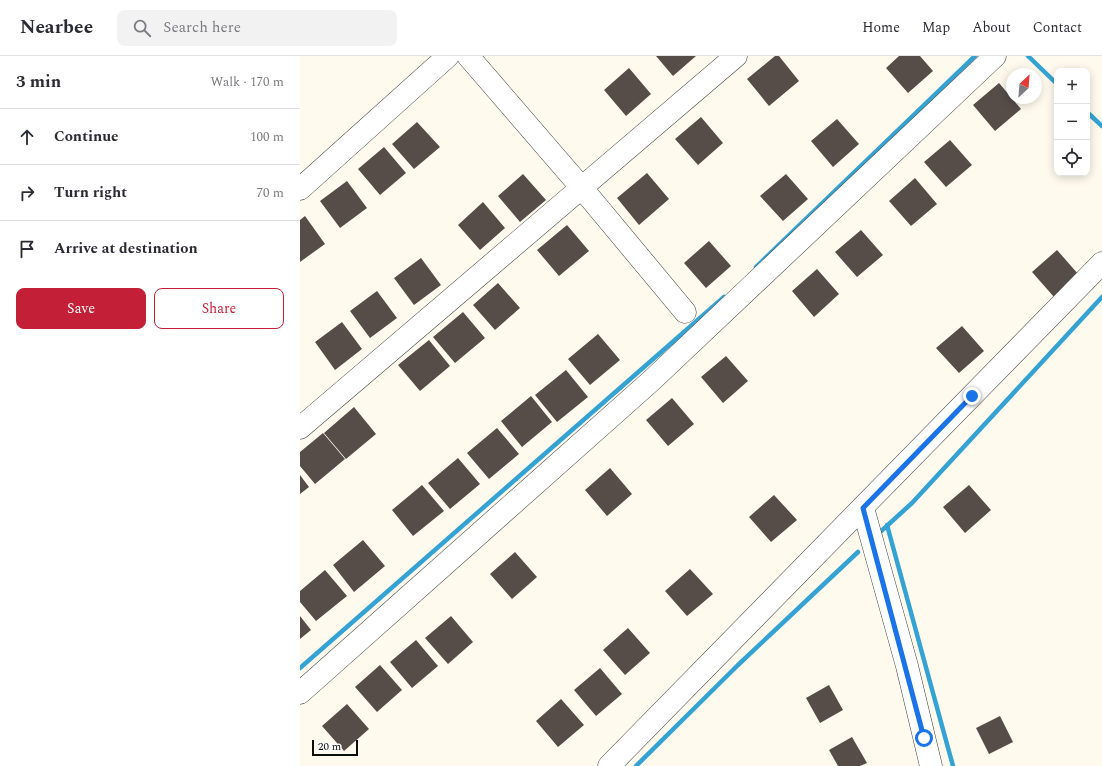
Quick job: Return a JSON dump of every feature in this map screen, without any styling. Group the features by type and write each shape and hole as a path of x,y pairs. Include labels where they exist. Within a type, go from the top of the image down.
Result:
{"street":[{"path":"300,189 448,56"},
{"path":"468,56 581,187 684,312"},
{"path":"300,428 736,56"},
{"path":"300,693 651,381 995,56"},
{"path":"609,766 1102,263"},
{"path":"863,508 907,666 931,766"}],"building":[{"path":"656,56 696,56 673,76"},
{"path":"775,56 779,56 799,81 769,106 747,79"},
{"path":"899,56 920,56 933,71 908,93 886,68"},
{"path":"629,68 651,94 626,116 604,90"},
{"path":"999,83 1006,91 1006,104 1017,104 1021,109 995,131 973,105"},
{"path":"701,117 723,143 698,165 675,139"},
{"path":"837,119 859,144 833,167 811,141"},
{"path":"417,122 440,147 414,169 392,144"},
{"path":"950,140 972,165 946,187 924,162"},
{"path":"384,147 406,173 380,195 358,169"},
{"path":"647,173 669,199 639,225 617,198"},
{"path":"523,174 546,200 520,222 498,196"},
{"path":"786,174 808,199 783,221 760,196"},
{"path":"915,178 937,204 911,226 889,201"},
{"path":"347,181 367,208 340,228 320,201"},
{"path":"483,202 505,228 480,250 458,225"},
{"path":"305,216 325,244 300,262 300,220"},
{"path":"567,225 589,251 559,276 537,250"},
{"path":"861,230 883,255 857,277 835,252"},
{"path":"709,241 731,266 706,288 684,263"},
{"path":"1057,250 1079,275 1054,297 1032,272"},
{"path":"421,258 441,285 414,305 394,278"},
{"path":"817,269 839,294 814,317 792,291"},
{"path":"498,283 520,308 495,330 473,305"},
{"path":"377,291 397,318 370,338 350,311"},
{"path":"463,312 485,338 455,363 433,337"},
{"path":"342,322 362,349 335,370 315,342"},
{"path":"962,326 984,351 959,373 936,348"},
{"path":"598,334 620,360 590,385 568,359"},
{"path":"429,340 450,366 420,391 398,365"},
{"path":"726,356 748,381 723,403 701,377"},
{"path":"566,370 588,397 557,422 535,395"},
{"path":"531,396 552,422 522,447 501,421"},
{"path":"672,398 694,424 668,446 646,420"},
{"path":"354,407 376,434 346,459 324,433"},
{"path":"497,428 519,454 489,479 467,453"},
{"path":"323,433 345,459 315,484 300,466 300,452"},
{"path":"458,458 480,484 450,509 428,483"},
{"path":"610,468 632,494 607,516 585,490"},
{"path":"300,475 309,487 300,494"},
{"path":"422,485 444,511 413,536 392,510"},
{"path":"969,485 991,510 965,533 943,507"},
{"path":"774,495 797,520 771,542 749,517"},
{"path":"363,540 385,566 354,592 333,565"},
{"path":"515,552 537,577 512,599 490,574"},
{"path":"690,569 713,594 687,616 665,591"},
{"path":"325,570 347,596 316,621 300,602 300,591"},
{"path":"300,616 311,630 300,639"},
{"path":"451,616 473,642 448,664 425,638"},
{"path":"628,628 650,653 625,675 603,650"},
{"path":"416,640 438,666 412,688 390,662"},
{"path":"380,665 402,690 377,712 355,687"},
{"path":"600,668 622,694 596,716 574,690"},
{"path":"829,685 843,710 820,723 806,698"},
{"path":"561,699 584,725 558,747 536,721"},
{"path":"347,704 369,729 344,751 322,726"},
{"path":"1000,716 1013,742 989,754 976,728"},
{"path":"852,737 867,763 860,766 838,766 829,750"}],"waterway":[{"path":"756,267 975,56"},
{"path":"1028,56 1054,81"},
{"path":"1090,115 1102,126"},
{"path":"300,668 724,297"},
{"path":"878,534 912,503 1102,297"},
{"path":"887,525 953,766"},
{"path":"636,766 738,665 858,552"}],"route":[{"path":"924,738 907,666 863,508 972,396"}]}
